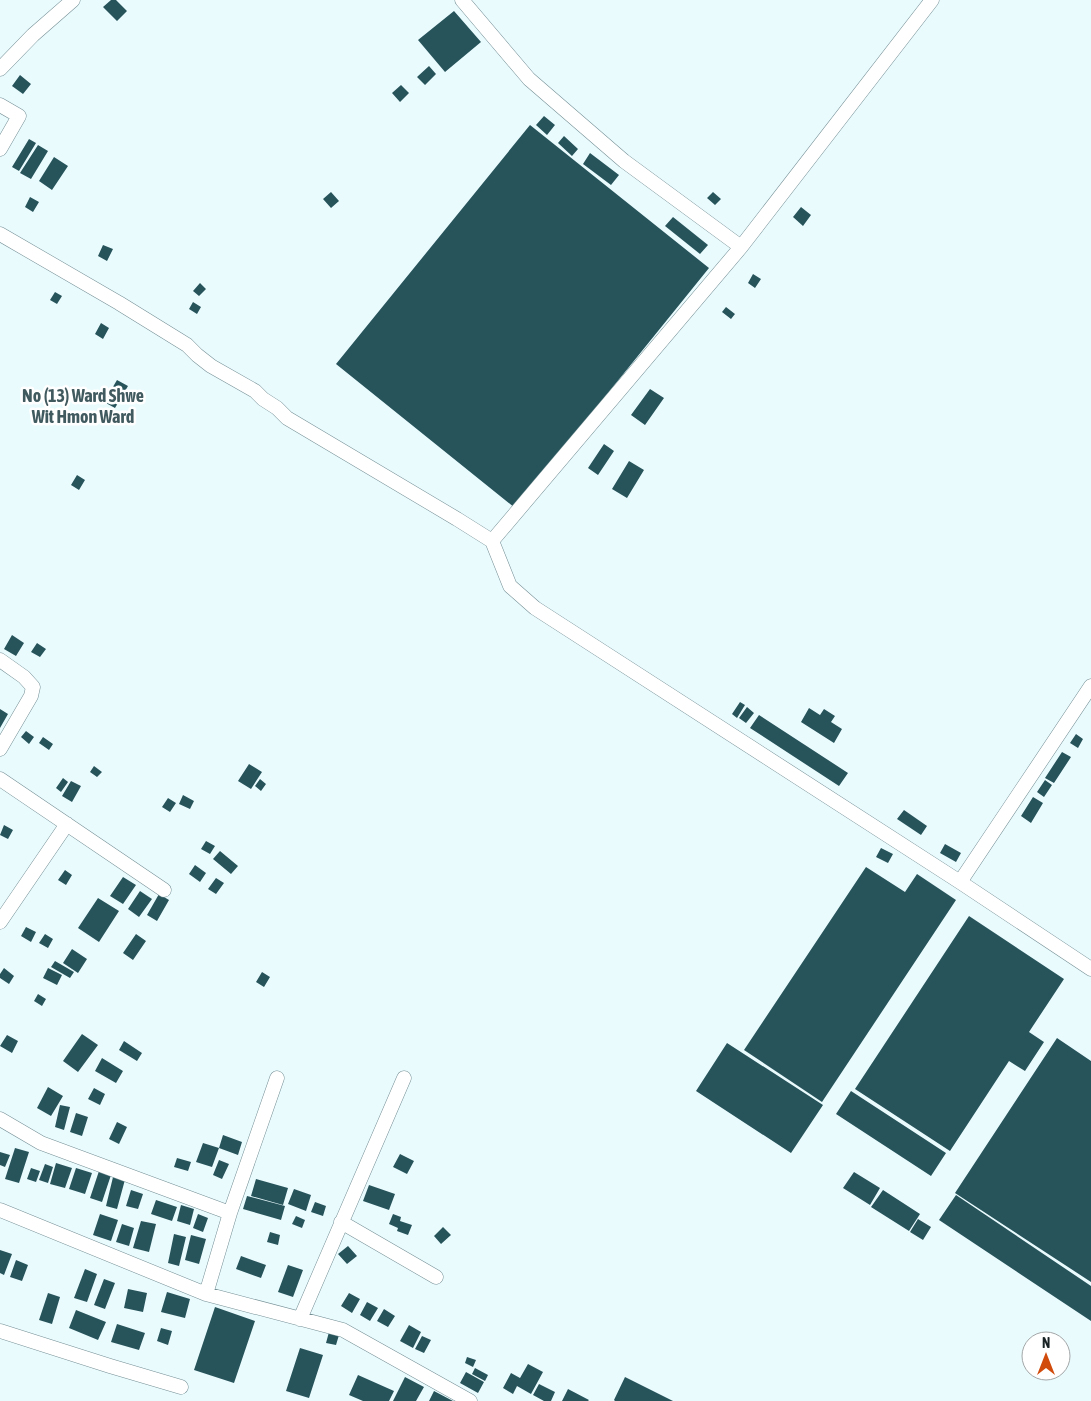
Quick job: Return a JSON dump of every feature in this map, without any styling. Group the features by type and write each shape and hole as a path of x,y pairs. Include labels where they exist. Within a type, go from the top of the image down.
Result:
{"street":[{"path":"0,69 33,35 73,0"},
{"path":"462,0 529,79 624,161 742,247"},
{"path":"492,541 742,247 932,0"},
{"path":"0,105 19,116 0,149"},
{"path":"0,234 187,345 211,366 255,391 263,400 278,408 287,418 492,541 510,586 535,608 960,882 1091,969"},
{"path":"0,660 24,677 33,687 31,696 0,749"},
{"path":"960,882 1091,686"},
{"path":"0,779 164,890"},
{"path":"0,922 67,824"},
{"path":"206,1294 230,1212 277,1078"},
{"path":"300,1319 404,1078"},
{"path":"0,1119 41,1143 230,1212"},
{"path":"0,1210 206,1294 343,1330 470,1401"},
{"path":"341,1222 436,1277"},
{"path":"0,1331 181,1387"}],"building":[{"path":"111,0 116,0 127,11 117,21 103,7"},
{"path":"454,11 481,42 445,72 418,40"},
{"path":"429,66 436,74 425,85 417,77"},
{"path":"20,75 31,84 23,94 12,86"},
{"path":"401,85 409,93 400,102 392,93"},
{"path":"544,116 555,125 547,135 536,125"},
{"path":"530,125 709,268 515,508 336,364"},
{"path":"564,136 578,149 572,156 558,143"},
{"path":"29,139 36,143 19,171 12,167"},
{"path":"38,145 48,151 31,179 20,173"},
{"path":"590,153 619,175 611,185 583,164"},
{"path":"54,157 68,166 52,190 39,181"},
{"path":"331,192 339,201 331,208 323,199"},
{"path":"713,192 721,199 715,205 707,198"},
{"path":"30,197 39,202 33,212 25,207"},
{"path":"801,207 811,215 803,226 793,217"},
{"path":"673,217 708,245 700,254 665,226"},
{"path":"103,245 113,249 107,261 98,256"},
{"path":"753,274 761,279 755,288 748,283"},
{"path":"200,283 206,289 199,296 193,291"},
{"path":"55,292 62,296 57,304 50,300"},
{"path":"193,302 201,307 197,314 189,309"},
{"path":"726,307 735,314 731,319 722,312"},
{"path":"101,323 109,328 103,339 95,334"},
{"path":"117,380 128,386 115,408 104,402"},
{"path":"650,389 664,398 645,425 631,415"},
{"path":"604,444 614,451 598,475 588,468"},
{"path":"629,461 644,470 627,498 612,489"},
{"path":"77,475 85,480 79,490 71,485"},
{"path":"12,635 24,643 16,656 4,649"},
{"path":"37,643 46,649 40,657 31,652"},
{"path":"740,702 745,705 737,718 732,714"},
{"path":"747,707 754,713 746,723 739,718"},
{"path":"809,708 820,715 824,709 835,716 831,722 842,729 834,743 801,722"},
{"path":"0,709 8,714 0,728"},
{"path":"759,715 848,773 839,786 750,728"},
{"path":"26,731 34,737 29,744 21,737"},
{"path":"1076,734 1083,739 1078,748 1070,743"},
{"path":"43,737 53,744 49,750 39,743"},
{"path":"1062,752 1071,757 1054,783 1045,778"},
{"path":"249,764 262,772 251,789 238,781"},
{"path":"94,766 102,772 97,777 90,772"},
{"path":"63,778 68,782 61,792 56,788"},
{"path":"260,779 266,784 261,791 255,786"},
{"path":"1045,780 1052,785 1044,797 1037,792"},
{"path":"71,781 81,786 72,802 62,796"},
{"path":"183,795 194,801 190,809 179,804"},
{"path":"1033,797 1043,803 1031,823 1021,816"},
{"path":"168,798 176,803 170,812 162,807"},
{"path":"904,810 927,826 921,835 897,819"},
{"path":"4,825 13,830 8,839 0,835"},
{"path":"206,841 215,846 210,854 201,849"},
{"path":"945,844 961,853 956,862 940,853"},
{"path":"881,848 893,854 888,863 876,857"},
{"path":"220,851 238,866 231,874 213,859"},
{"path":"195,865 206,873 200,882 189,874"},
{"path":"866,867 905,892 917,874 956,900 822,1102 744,1050"},
{"path":"65,870 72,875 66,885 58,880"},
{"path":"123,877 136,885 123,904 110,896"},
{"path":"216,878 224,883 216,894 208,889"},
{"path":"140,891 152,899 139,917 128,909"},
{"path":"159,894 169,900 157,921 147,915"},
{"path":"98,898 119,911 99,942 78,928"},
{"path":"969,916 1064,979 1029,1032 1044,1042 1025,1071 1009,1061 950,1151 855,1089"},
{"path":"26,927 36,932 31,942 21,936"},
{"path":"45,934 53,939 48,948 39,943"},
{"path":"136,934 146,941 133,960 123,953"},
{"path":"72,949 87,959 78,973 63,963"},
{"path":"55,961 74,972 70,978 51,967"},
{"path":"4,968 14,976 9,984 0,978"},
{"path":"48,968 62,975 57,985 43,978"},
{"path":"262,972 270,977 264,987 256,982"},
{"path":"38,994 46,999 42,1006 34,1001"},
{"path":"82,1034 98,1045 78,1072 63,1061"},
{"path":"7,1035 18,1041 12,1053 0,1046"},
{"path":"1057,1038 1091,1061 1091,1282 955,1193"},
{"path":"124,1041 142,1053 137,1061 119,1050"},
{"path":"727,1043 823,1105 791,1153 696,1091"},
{"path":"102,1058 123,1071 116,1083 95,1071"},
{"path":"48,1087 63,1096 51,1116 37,1108"},
{"path":"94,1088 105,1094 100,1105 88,1099"},
{"path":"851,1091 946,1153 931,1176 836,1114"},
{"path":"60,1105 70,1107 64,1130 55,1127"},
{"path":"76,1113 88,1117 82,1136 70,1132"},
{"path":"117,1122 127,1127 119,1144 109,1139"},
{"path":"223,1135 242,1142 238,1155 219,1148"},
{"path":"203,1143 219,1148 212,1167 196,1162"},
{"path":"15,1148 29,1152 19,1183 5,1179"},
{"path":"0,1152 10,1155 5,1167 0,1165"},
{"path":"400,1154 414,1161 407,1174 393,1167"},
{"path":"177,1158 191,1162 188,1171 174,1167"},
{"path":"219,1160 229,1164 222,1179 213,1175"},
{"path":"56,1163 72,1168 65,1188 50,1184"},
{"path":"45,1164 53,1167 48,1183 39,1180"},
{"path":"31,1168 40,1171 36,1182 27,1179"},
{"path":"76,1168 92,1173 85,1194 69,1189"},
{"path":"100,1168 112,1172 102,1202 90,1198"},
{"path":"854,1172 880,1188 870,1205 843,1188"},
{"path":"114,1173 126,1176 117,1209 106,1206"},
{"path":"256,1179 288,1188 283,1205 251,1196"},
{"path":"369,1185 395,1194 389,1210 363,1201"},
{"path":"294,1189 311,1195 306,1211 288,1204"},
{"path":"131,1190 143,1194 138,1209 126,1206"},
{"path":"883,1190 920,1214 909,1231 871,1207"},
{"path":"956,1195 1091,1286 1091,1321 939,1220"},
{"path":"247,1196 285,1206 281,1220 243,1209"},
{"path":"156,1200 177,1207 172,1221 151,1214"},
{"path":"315,1202 326,1206 323,1216 311,1212"},
{"path":"181,1205 194,1209 190,1225 177,1221"},
{"path":"100,1214 118,1220 111,1241 93,1235"},
{"path":"198,1214 208,1218 203,1232 193,1228"},
{"path":"393,1214 401,1217 400,1221 412,1225 408,1235 397,1231 398,1228 389,1224"},
{"path":"296,1216 305,1220 302,1228 292,1224"},
{"path":"918,1219 931,1227 923,1240 910,1232"},
{"path":"141,1221 156,1224 149,1252 133,1248"},
{"path":"122,1224 134,1228 129,1246 116,1242"},
{"path":"443,1227 451,1235 441,1244 434,1236"},
{"path":"270,1232 280,1235 278,1245 267,1242"},
{"path":"174,1234 186,1237 179,1266 168,1263"},
{"path":"191,1235 206,1239 199,1264 185,1260"},
{"path":"348,1246 357,1256 347,1264 338,1254"},
{"path":"0,1250 12,1254 4,1275 0,1273"},
{"path":"241,1256 266,1265 261,1278 236,1269"},
{"path":"16,1260 28,1265 22,1281 10,1277"},
{"path":"288,1265 303,1270 293,1297 278,1292"},
{"path":"85,1269 97,1274 87,1302 74,1298"},
{"path":"104,1279 115,1283 105,1309 94,1305"},
{"path":"128,1289 147,1293 143,1312 124,1308"},
{"path":"167,1292 190,1299 185,1318 161,1312"},
{"path":"48,1293 60,1297 52,1324 39,1320"},
{"path":"349,1293 360,1299 352,1313 341,1306"},
{"path":"367,1302 378,1308 370,1321 360,1315"},
{"path":"215,1307 255,1321 234,1383 194,1370"},
{"path":"384,1309 395,1316 388,1327 377,1321"},
{"path":"76,1310 106,1322 98,1340 69,1328"},
{"path":"117,1324 145,1333 139,1350 111,1342"},
{"path":"409,1325 421,1332 413,1348 400,1341"},
{"path":"161,1328 172,1331 168,1345 157,1341"},
{"path":"329,1332 339,1335 336,1345 326,1343"},
{"path":"422,1336 431,1340 424,1353 415,1349"},
{"path":"300,1348 323,1355 309,1398 286,1391"},
{"path":"467,1357 476,1360 473,1367 465,1363"},
{"path":"528,1364 543,1372 531,1394 517,1386 513,1394 503,1388 511,1373 520,1378"},
{"path":"475,1368 488,1375 485,1381 472,1374"},
{"path":"466,1372 484,1382 478,1393 460,1383"},
{"path":"358,1375 394,1391 389,1401 363,1401 349,1395"},
{"path":"405,1377 424,1387 416,1401 393,1401"},
{"path":"625,1377 673,1401 615,1401"},
{"path":"539,1384 555,1392 551,1401 544,1401 533,1395"},
{"path":"568,1389 589,1400 562,1401"},
{"path":"434,1391 453,1401 429,1401"}],"district":[{"name":"No (13) Ward Shwe Wit Hmon Ward","path":"83,406"}]}
